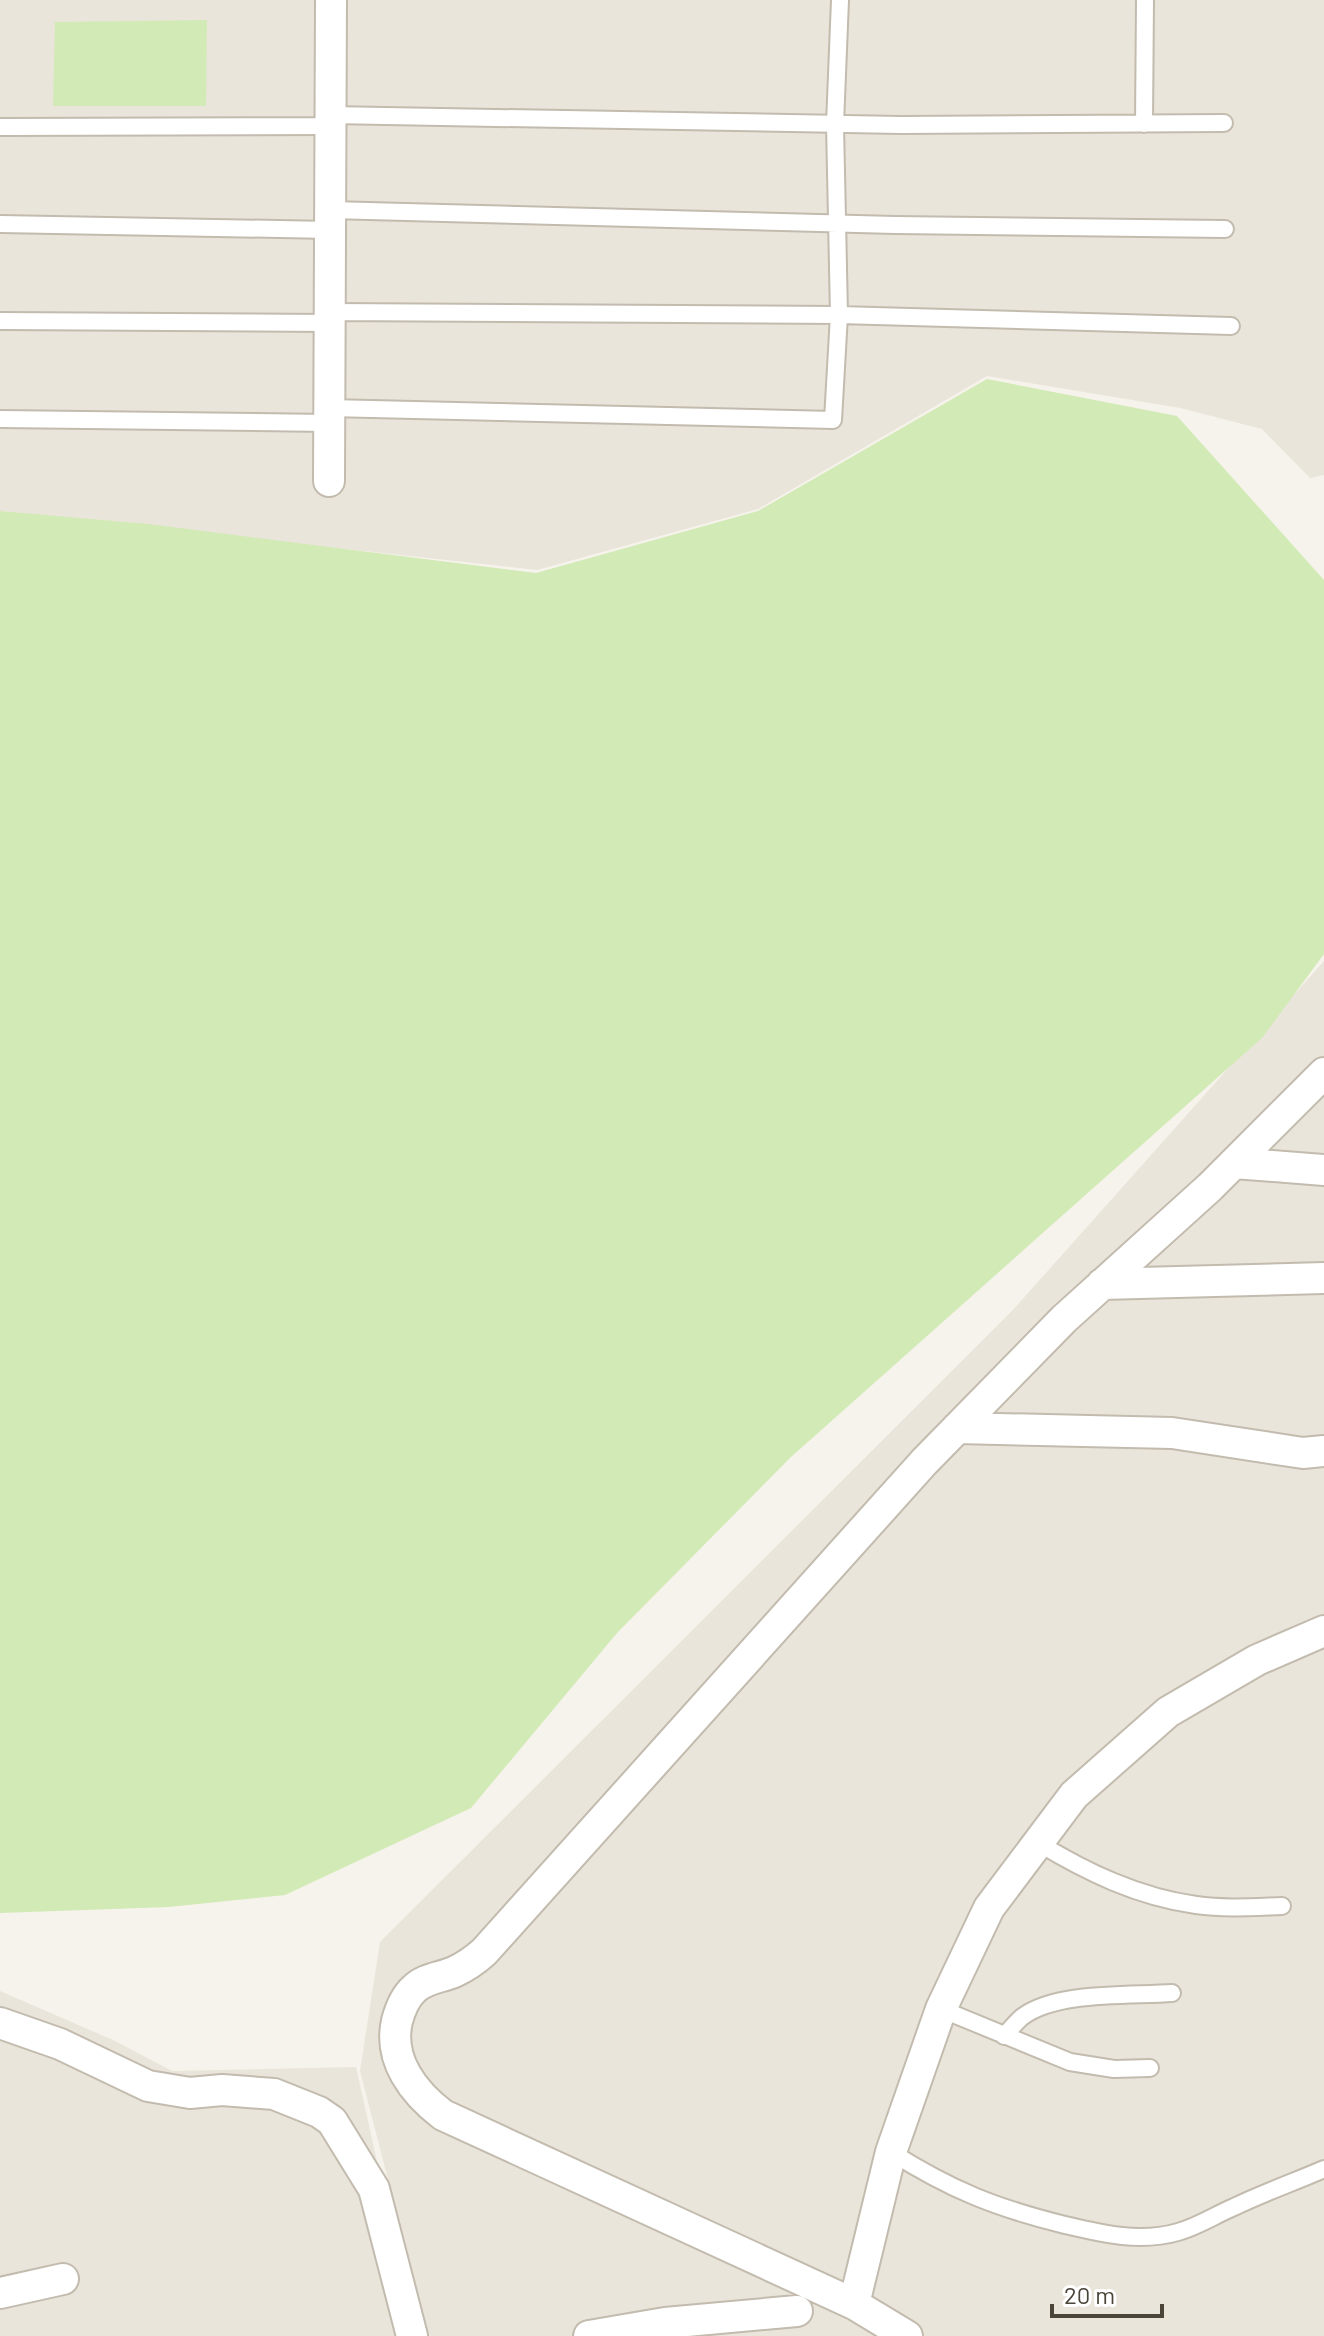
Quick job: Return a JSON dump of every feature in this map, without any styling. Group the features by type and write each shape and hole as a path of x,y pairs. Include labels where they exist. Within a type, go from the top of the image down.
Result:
{"street":[{"path":"329,481 331,0"},
{"path":"907,2336 854,2304 443,2115 416,2091 405,2074 395,2048 399,2012 412,1989 460,1969 484,1952 957,1428 1064,1319 1234,1163 1324,1073"},
{"path":"1234,1163 1324,1170"},
{"path":"1102,1284 1324,1278"},
{"path":"957,1428 1172,1433 1303,1453 1324,1451"},
{"path":"854,2304 891,2152 941,2009 989,1908 1074,1795 1168,1712 1257,1660 1324,1631"},
{"path":"0,2023 60,2044 148,2086 190,2093 222,2090 274,2094 319,2112 332,2121 374,2189 412,2336"},
{"path":"589,2336 665,2323 797,2323 796,2278"},
{"path":"0,2293 63,2279"}],"lane":[{"path":"0,419 329,416 833,420 839,315 835,124 840,0"},
{"path":"1144,124 1145,0"},
{"path":"0,127 330,120 1224,123"},
{"path":"0,224 330,220 1225,229"},
{"path":"0,321 839,315 1231,326"},
{"path":"1037,1842 1087,1871 1165,1899 1230,1908 1282,1906"},
{"path":"1004,2036 1022,2017 1038,2008 1063,2001 1172,1993"},
{"path":"941,2009 1070,2062 1114,2069 1150,2068"},
{"path":"891,2152 983,2202 1011,2212 1107,2236 1132,2238 1156,2237 1202,2224 1232,2207 1324,2169"}],"shaded area":[{"path":"0,0 1324,0 1324,475 1310,478 1262,429 1180,408 987,376 758,509 537,570 0,511"},
{"path":"1324,961 1324,2336 421,2336 392,2195 360,2071 380,1942 1012,1311"},
{"path":"0,1991 113,2040 172,2071 356,2067 416,2336 0,2336"}],"green space":[{"path":"207,20 206,106 53,106 55,22"},
{"path":"987,379 1177,416 1324,580 1324,954 1262,1038 791,1457 617,1633 471,1808 285,1895 169,1907 0,1913 0,511 148,524 536,573 758,511"}]}
